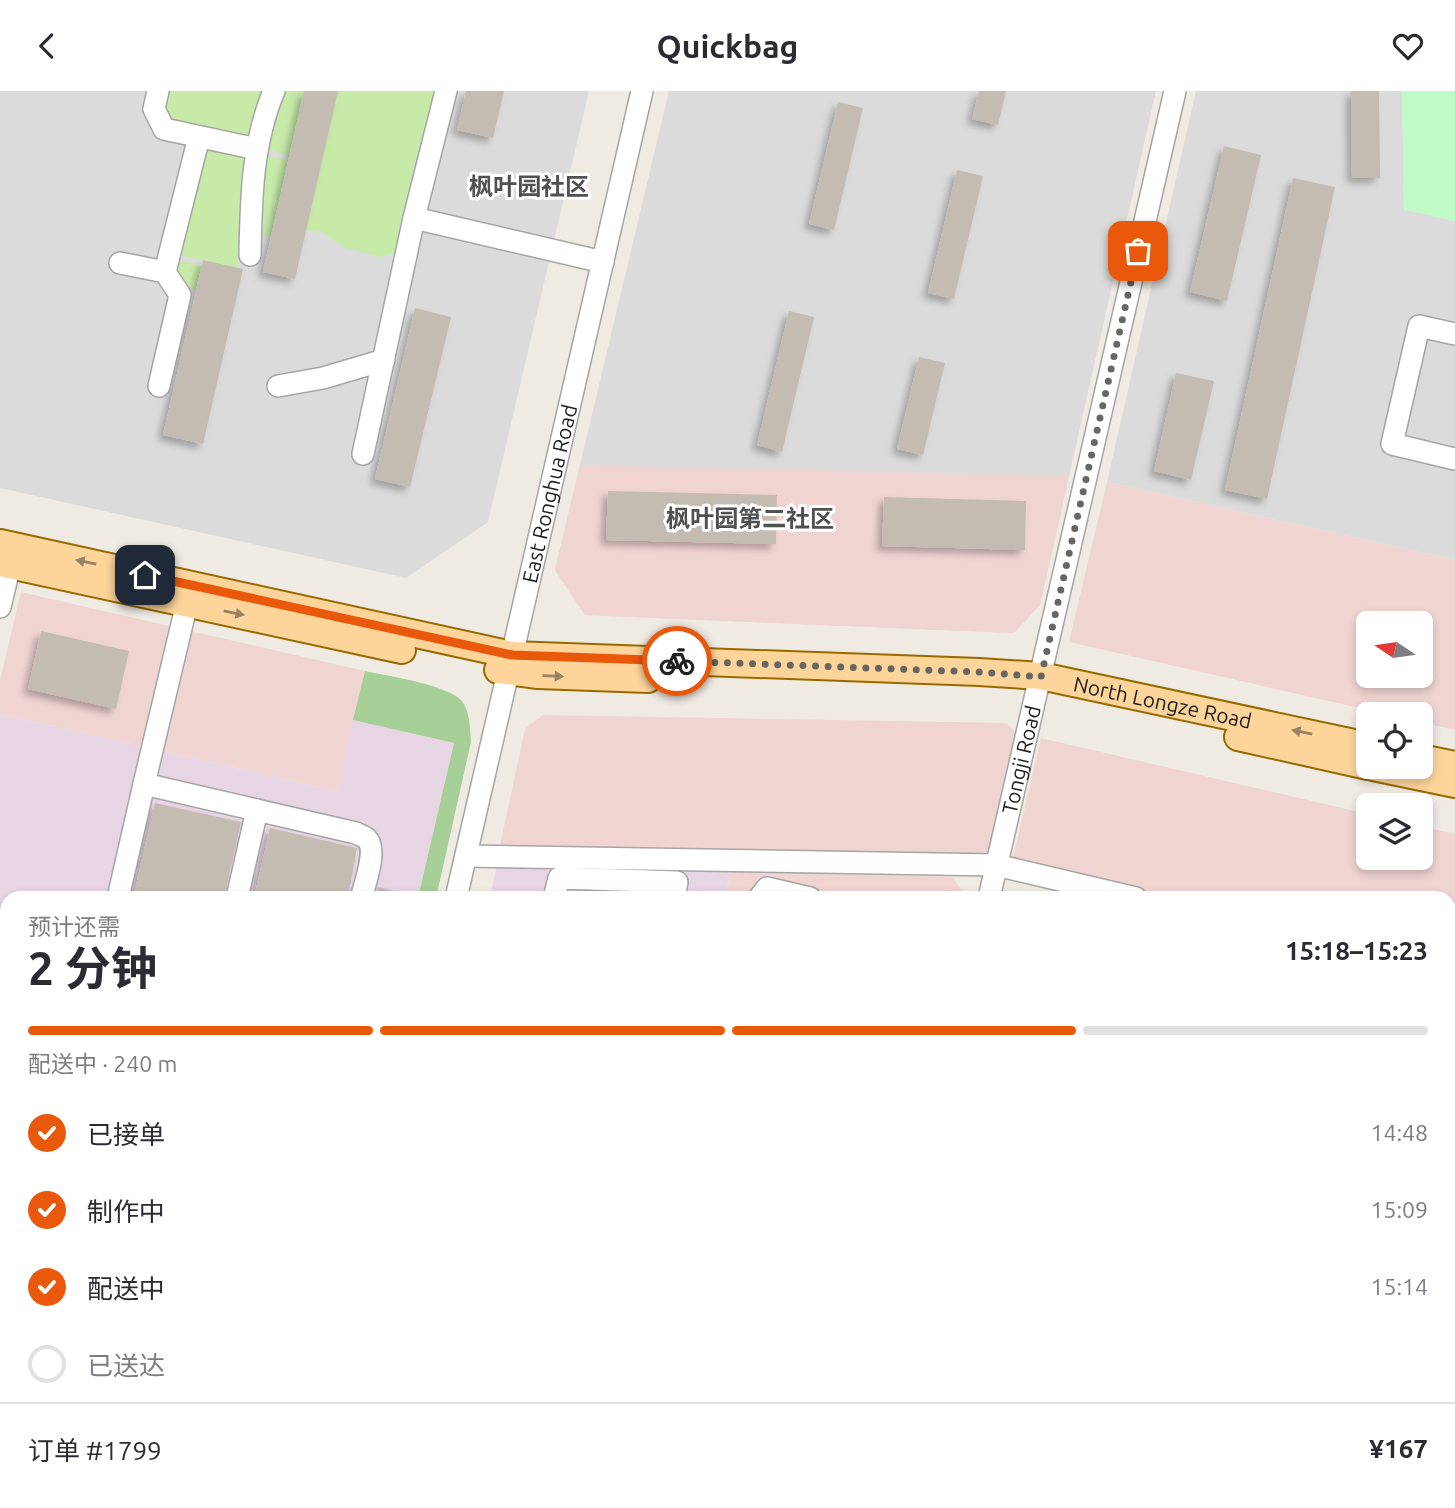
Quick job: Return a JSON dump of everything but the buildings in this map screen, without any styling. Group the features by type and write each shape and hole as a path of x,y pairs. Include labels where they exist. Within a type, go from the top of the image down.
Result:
{"main road":[{"name":"North Longze Road","path":"6,554 510,664"},
{"name":"North Longze Road","path":"6,554 187,603 510,664 979,672 1356,762"},
{"name":"North Longze Road","path":"1039,685 1356,744"},
{"path":"1433,760 1455,765"},
{"name":"North Longze Road","path":"1432,779 1455,784"}],"street":[{"path":"158,91 154,109 164,129 257,149"},
{"path":"250,255 257,149 274,91"},
{"path":"363,454 414,218 446,91"},
{"name":"East Ronghua Road","path":"458,891 642,91"},
{"name":"Tongji Road","path":"990,891 1175,91"},
{"path":"165,272 200,137"},
{"path":"414,218 603,262"},
{"path":"120,263 165,272 180,295 159,386"},
{"path":"1455,334 1419,326 1392,444 1455,459"},
{"path":"278,386 323,378 384,360"},
{"path":"0,607 6,554"},
{"path":"120,891 187,603"},
{"path":"144,784 356,833 366,838 371,845 363,891"},
{"path":"239,891 257,810"},
{"path":"466,856 996,865 1106,891"},
{"path":"556,891 559,878 677,882 675,891"}],"shaded area":[{"path":"0,91 589,91 488,522 406,578 0,488"},
{"path":"669,91 1156,91 1040,605 1014,633 585,615 555,570"},
{"path":"1196,91 1402,91 1404,209 1455,221 1455,560 1107,482"},
{"path":"580,465 1069,476 1040,605 1014,633 585,615 555,570"},
{"path":"1107,482 1455,560 1455,730 1433,725 1433,702 1356,702 1356,707 1069,642"},
{"path":"21,592 365,671 337,791 0,714 0,680"},
{"path":"0,714 337,791 353,720 454,743 420,891 0,891"},
{"path":"543,715 1007,723 1018,736 987,856 500,845 525,729"},
{"path":"1041,738 1356,811 1356,870 1433,870 1433,829 1455,834 1455,891 1137,891 1012,862"},
{"path":"497,864 731,871 727,891 491,891"},
{"path":"731,871 952,877 962,891 727,891"}],"green space":[{"path":"162,91 264,91 251,136 246,141 166,122"},
{"path":"280,91 435,91 401,244 394,254 380,257 345,248 321,231 302,230 253,238 263,155 286,160 288,155 264,149"},
{"path":"1402,91 1455,91 1455,221 1404,210"},
{"path":"204,147 246,156 247,161 235,287 226,295 181,287 173,261 205,266 207,261 175,254"},
{"path":"365,671 434,687 458,697 464,704 471,742 438,891 420,891 454,743 353,720"}],"way so far":[{"path":"677,661 979,672 1041,677 1138,251"}],"district":[{"name":"枫叶园社区","path":"529,186"},
{"name":"枫叶园第二社区","path":"750,518"}],"route":[{"path":"145,575 512,655 677,661"}]}
